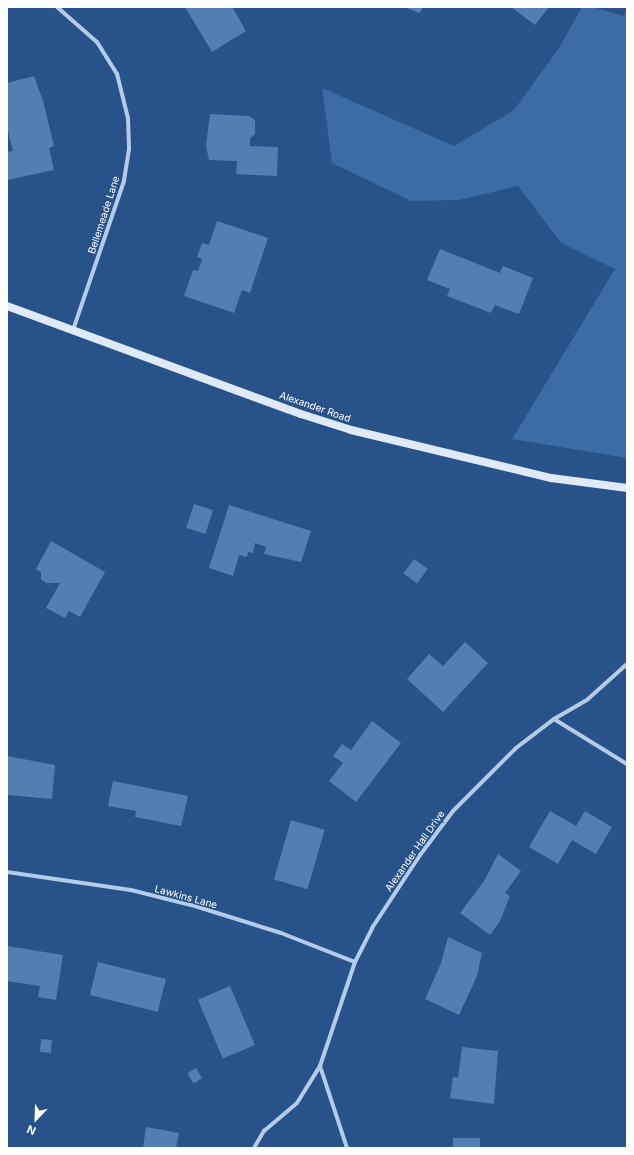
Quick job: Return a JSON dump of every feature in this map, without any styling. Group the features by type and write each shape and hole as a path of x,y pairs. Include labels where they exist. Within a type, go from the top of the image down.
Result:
{"street":[{"name":"Bellemeade Lane","path":"57,7 97,42 117,74 128,118 129,149 124,181 73,330"},
{"name":"Alexander Road","path":"7,306 301,414 351,430 472,461 551,478 627,488"},
{"name":"Alexander Hall Drive","path":"254,1148 264,1131 297,1103 320,1066 355,962 385,908 420,855 453,811 494,768 554,719 588,699 627,664"},
{"path":"554,719 627,764"},
{"name":"Lawkins Lane","path":"7,872 131,890 198,907 281,933 355,962"},
{"path":"320,1066 347,1148"}],"shaded area":[{"path":"582,7 593,7 623,16 627,9 627,458 512,439 615,269 561,243 518,186 459,200 411,201 332,163 322,88 454,146 514,110 559,48"}],"building":[{"path":"185,7 232,7 246,31 212,52"},
{"path":"404,7 423,7 420,13"},
{"path":"511,7 549,7 535,25"},
{"path":"34,76 43,101 54,146 49,148 54,170 7,180 7,152 13,151 7,127 7,83"},
{"path":"210,114 249,116 255,120 255,134 250,138 250,146 278,147 277,176 236,174 237,161 209,160 206,146"},
{"path":"217,221 268,238 250,293 242,290 234,313 184,296 193,270 198,271 202,259 197,257 202,243 209,245"},
{"path":"440,249 500,273 503,266 533,278 519,314 495,305 491,313 447,296 450,289 427,280"},
{"path":"194,504 213,510 205,534 186,528"},
{"path":"229,505 311,531 301,562 264,554 266,547 255,543 253,553 248,552 247,557 239,555 233,576 209,568"},
{"path":"51,541 105,572 80,617 69,611 65,618 46,608 60,583 46,583 41,579 41,572 36,569"},
{"path":"414,559 428,569 417,584 403,574"},
{"path":"465,642 488,663 443,712 407,679 429,654 443,666"},
{"path":"372,721 401,743 356,802 329,781 343,763 333,756 342,744 351,750"},
{"path":"7,756 55,765 52,799 7,795"},
{"path":"113,781 188,796 181,826 135,817 136,811 108,806"},
{"path":"550,811 576,826 585,811 612,827 596,854 572,840 558,864 529,847"},
{"path":"291,820 325,830 308,889 274,880"},
{"path":"498,854 521,871 505,893 510,896 500,921 490,935 460,913 484,881"},
{"path":"448,937 482,953 477,976 459,1015 425,999 441,963"},
{"path":"7,946 63,955 56,1000 38,997 40,986 7,981"},
{"path":"98,962 166,979 158,1012 90,995"},
{"path":"230,986 255,1045 223,1059 198,1000"},
{"path":"41,1039 52,1040 51,1053 40,1052"},
{"path":"462,1047 498,1051 494,1104 450,1098 453,1077 458,1078"},
{"path":"196,1068 202,1078 194,1083 187,1073"},
{"path":"146,1127 179,1133 176,1148 143,1148"},
{"path":"453,1138 480,1138 480,1148 453,1148"}]}
